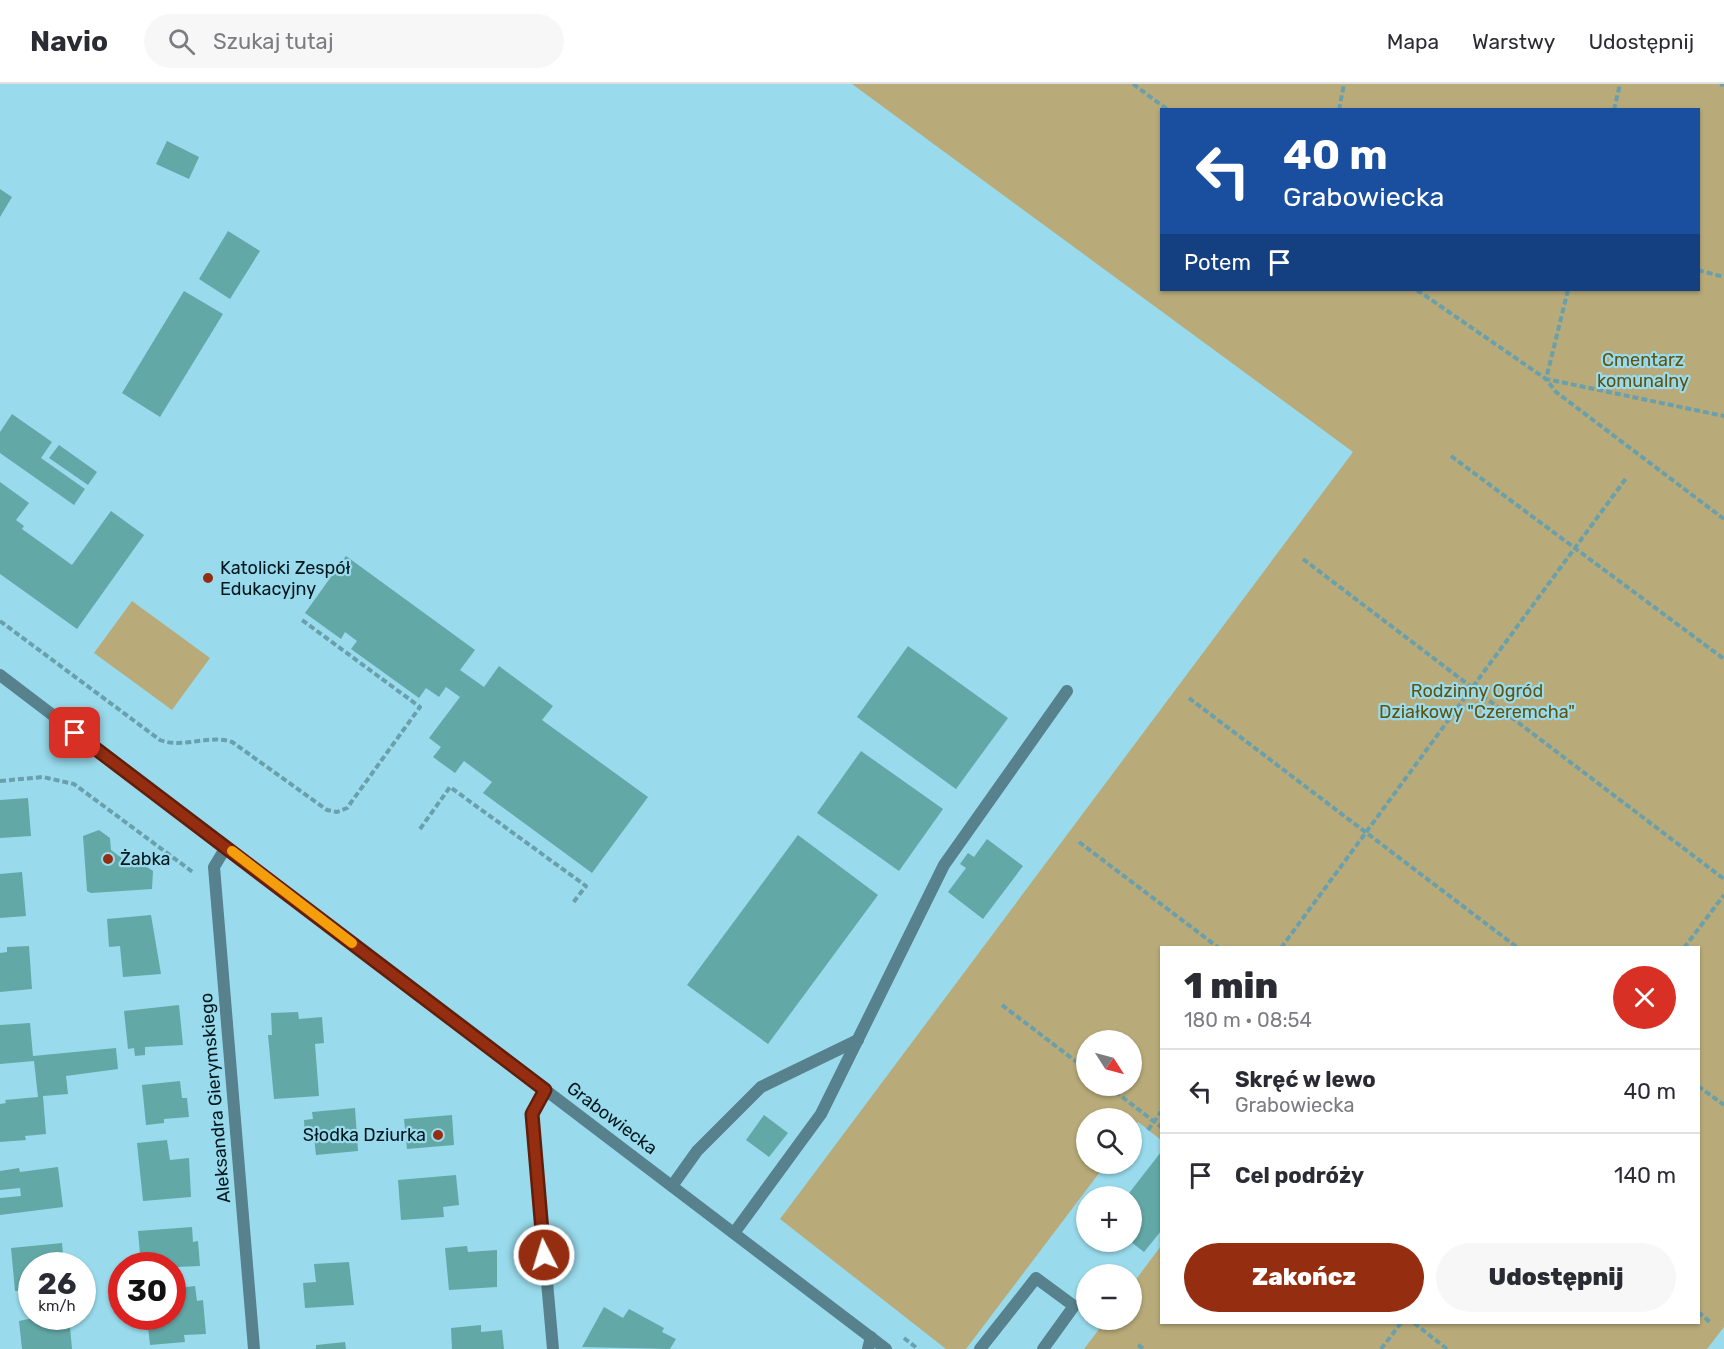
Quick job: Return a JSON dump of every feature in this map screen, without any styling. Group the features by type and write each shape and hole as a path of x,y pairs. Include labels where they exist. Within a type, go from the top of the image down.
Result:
{"street":[{"name":"Grabowiecka","path":"0,675 734,1233 870,1343 886,1349"},
{"path":"734,1233 821,1114 944,865 1067,690"},
{"path":"214,867 226,847"},
{"name":"Aleksandra Gierymskiego","path":"214,867 254,1349"},
{"path":"672,1186 698,1151 761,1087 858,1040"},
{"path":"545,1090 532,1114 553,1349"},
{"path":"980,1349 1036,1278 1074,1306 1043,1349"}],"path":[{"path":"1133,84 1165,108"},
{"path":"1339,108 1344,84"},
{"path":"1614,108 1620,84"},
{"path":"1700,271 1724,277"},
{"path":"1418,291 1546,379 1556,392 1724,519"},
{"path":"1546,379 1568,291"},
{"path":"1546,379 1724,416"},
{"path":"1451,456 1724,659"},
{"path":"1282,946 1627,477"},
{"path":"1303,559 1724,879"},
{"path":"0,621 160,740 170,744 222,739 232,742 327,810 337,812 347,808 420,707 302,620"},
{"path":"1189,698 1515,946"},
{"path":"0,781 43,777 74,784 195,873 214,867"},
{"path":"420,830 450,787 586,886 572,904"},
{"path":"1079,842 1216,946"},
{"path":"1686,946 1724,895"},
{"path":"1002,1005 1076,1061"},
{"path":"1700,1087 1724,1105"},
{"path":"1121,1096 1160,1126"},
{"path":"1148,1130 1160,1113"},
{"path":"1700,1314 1710,1322"},
{"path":"1382,1349 1400,1324"},
{"path":"1415,1324 1447,1349"},
{"path":"1138,1345 1144,1349"}],"green space":[{"name":"Rodzinny Ogród Działkowy \"Czeremcha\"","path":"852,84 1724,84 1724,1327 1707,1349 1084,1349 1098,1330 1142,1330 1142,1271 1160,1247 1160,1324 1700,1324 1700,946 1160,946 1160,1139 1142,1125 1142,1108 1076,1108 1076,1174 1098,1174 1089,1186 1076,1186 1076,1204 966,1349 946,1349 780,1219 1353,452"},
{"path":"132,601 210,658 172,710 94,653"}],"building":[{"path":"167,141 199,157 189,179 156,164"},
{"path":"0,189 12,197 0,217"},
{"path":"228,231 260,251 230,299 199,279"},
{"path":"184,291 223,314 160,417 122,393"},
{"path":"12,414 52,442 41,458 85,489 74,505 0,453 0,432"},
{"path":"59,445 97,472 88,485 49,458"},
{"path":"0,482 29,503 16,520 24,526 22,529 72,565 111,511 144,535 77,629 0,574"},
{"path":"346,556 475,650 460,670 484,687 499,666 553,706 542,720 648,797 592,873 483,793 492,782 464,761 455,773 433,757 441,747 429,738 460,697 446,687 439,697 426,688 419,698 351,649 357,641 345,632 341,639 305,613"},
{"path":"908,646 1008,718 956,789 857,717"},
{"path":"861,751 943,809 899,871 817,813"},
{"path":"28,798 31,836 0,838 0,800"},
{"path":"99,830 110,838 111,850 131,865 141,863 153,871 152,889 91,893 87,891 83,836"},
{"path":"798,835 878,895 768,1044 687,985"},
{"path":"987,839 1023,866 983,919 948,892 966,868 960,864 968,853 974,857"},
{"path":"22,872 26,916 0,918 0,874"},
{"path":"151,915 161,974 123,977 120,946 109,947 107,919"},
{"path":"29,946 32,989 0,992 0,953 7,952 7,947"},
{"path":"179,1005 183,1045 145,1047 145,1055 135,1056 134,1048 128,1049 124,1011"},
{"path":"298,1012 299,1019 322,1017 324,1043 315,1044 319,1096 274,1099 268,1035 272,1035 271,1013"},
{"path":"30,1023 33,1056 116,1048 118,1069 66,1076 68,1094 43,1096 46,1134 25,1136 26,1140 0,1142 0,1104 6,1103 5,1100 38,1097 34,1061 0,1064 0,1025"},
{"path":"180,1081 182,1098 187,1098 189,1117 164,1119 164,1123 146,1125 142,1085"},
{"path":"355,1108 358,1151 316,1155 314,1137 305,1138 304,1120 313,1119 312,1112"},
{"path":"452,1115 454,1145 407,1149 404,1119"},
{"path":"764,1115 788,1133 769,1157 746,1140"},
{"path":"167,1140 170,1160 189,1158 191,1197 143,1201 137,1143"},
{"path":"1160,1153 1160,1232 1144,1252 1142,1250 1142,1186 1135,1186"},
{"path":"58,1167 63,1207 0,1215 0,1198 21,1196 20,1188 0,1190 0,1171 19,1168 20,1172"},
{"path":"456,1175 459,1205 443,1207 444,1217 401,1220 398,1180"},
{"path":"192,1227 193,1242 198,1241 200,1266 186,1267 186,1252 140,1252 138,1231"},
{"path":"62,1243 63,1252 18,1252 18,1291 15,1291 11,1248"},
{"path":"467,1246 468,1252 497,1250 497,1287 449,1290 445,1248"},
{"path":"349,1262 354,1305 305,1308 303,1283 316,1282 314,1264"},
{"path":"195,1286 197,1301 203,1300 206,1334 184,1335 185,1342 150,1345 148,1330 186,1330 186,1287"},
{"path":"604,1307 623,1318 629,1309 664,1328 662,1332 676,1339 670,1349 582,1347"},
{"path":"481,1325 481,1332 502,1330 504,1349 452,1349 451,1328"},
{"path":"20,1330 70,1330 72,1349 22,1349"},
{"path":"345,1342 346,1349 316,1349 316,1345"}],"slow traffic":[{"path":"232,851 352,943"}],"place":[{"name":"Katolicki Zespół Edukacyjny","path":"208,578"},
{"name":"Żabka","path":"108,859"},
{"name":"Słodka Dziurka","path":"438,1135"}],"route":[{"path":"75,733 545,1090 532,1114 544,1255"}],"park label":[{"name":"Cmentarz komunalny","path":"1643,370"}]}
